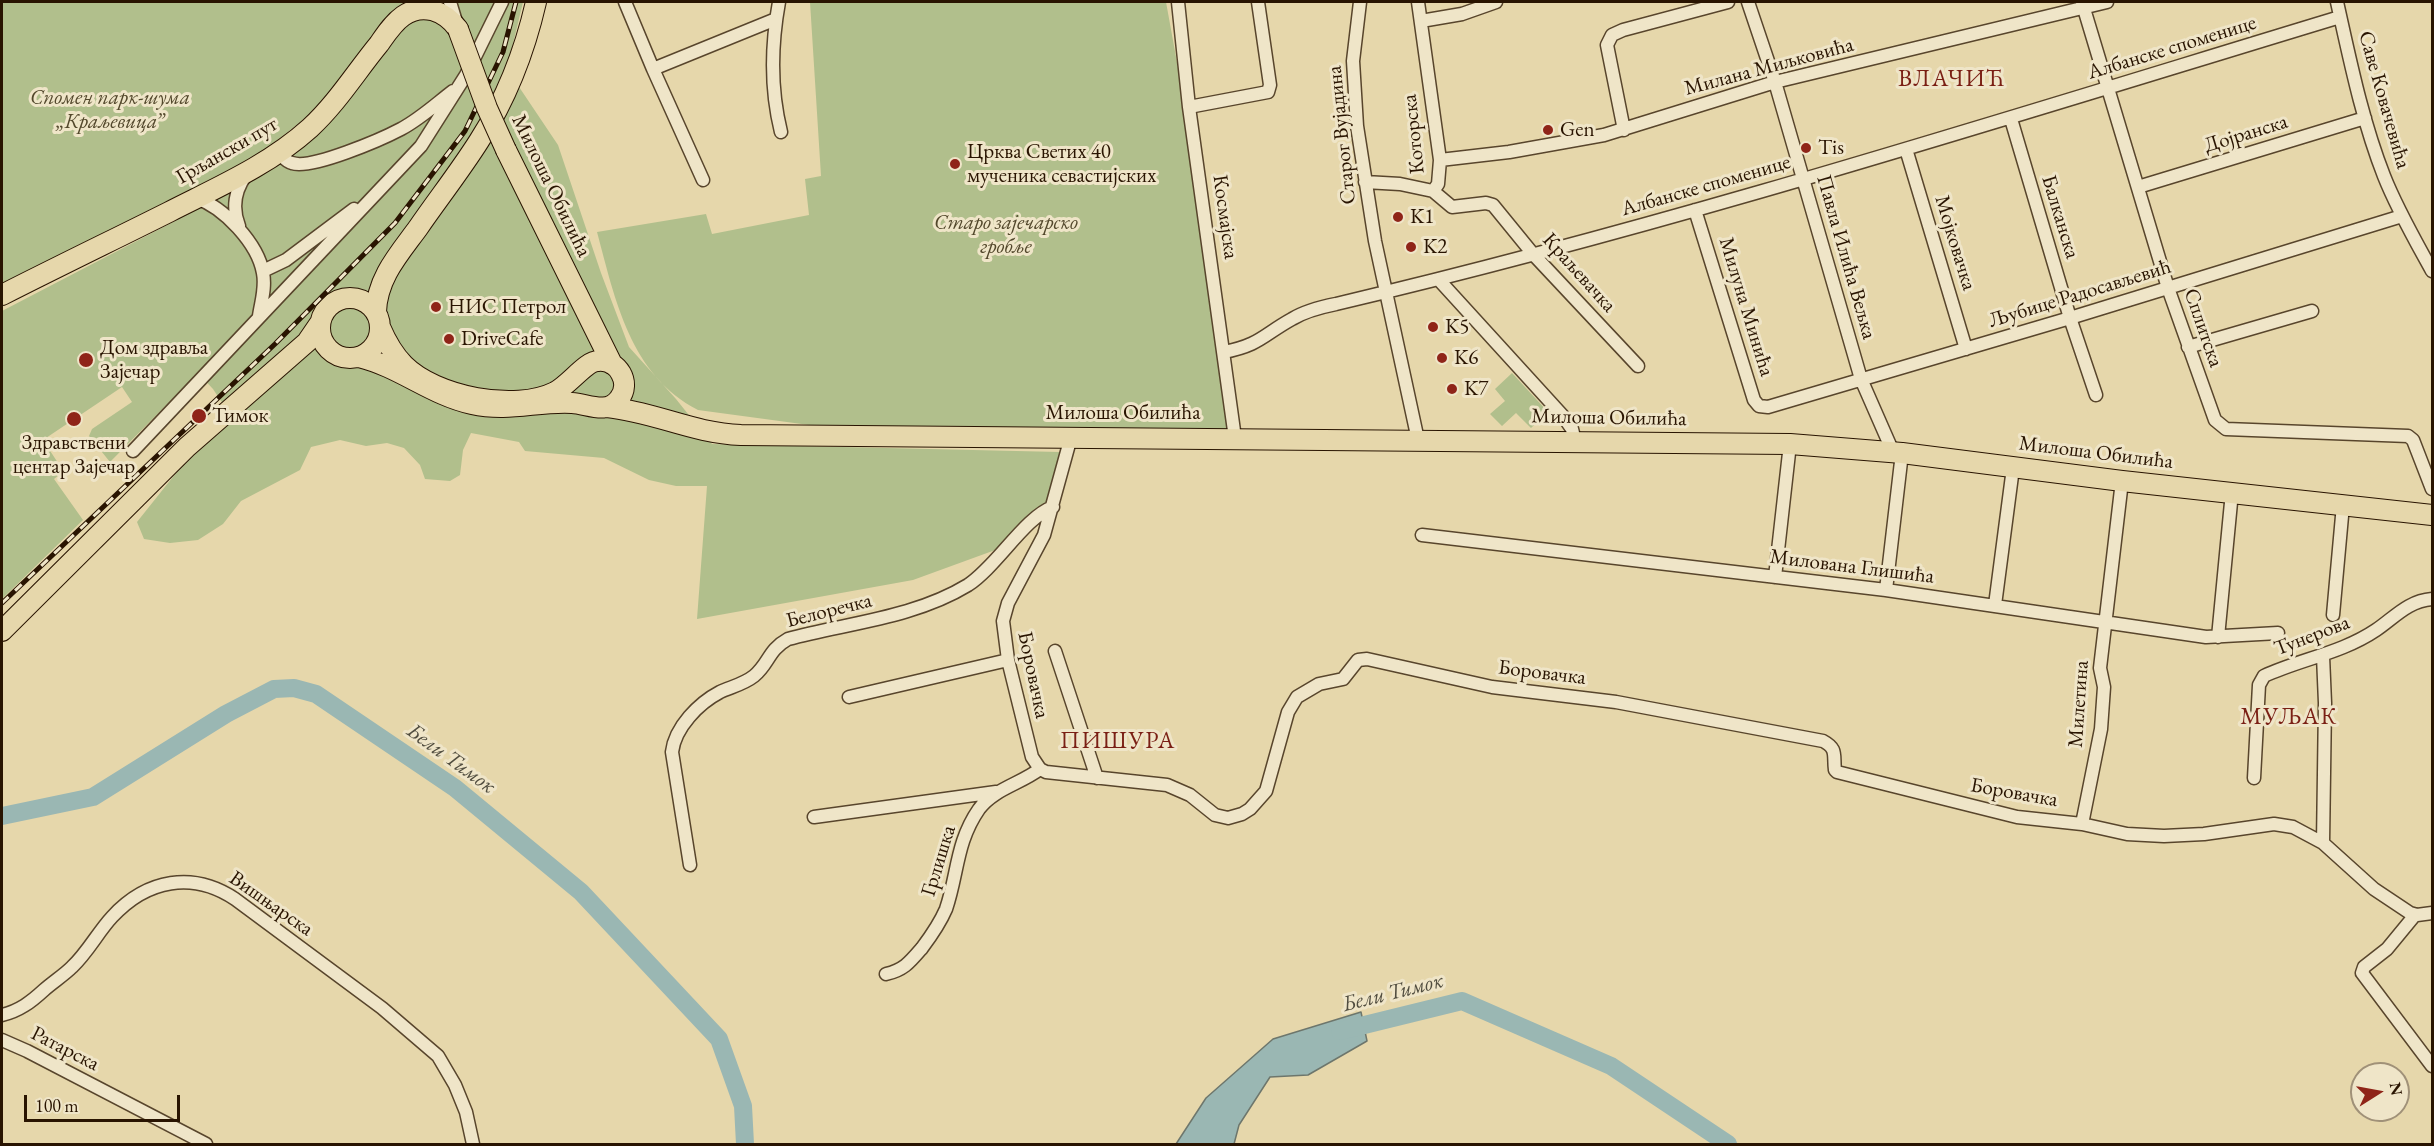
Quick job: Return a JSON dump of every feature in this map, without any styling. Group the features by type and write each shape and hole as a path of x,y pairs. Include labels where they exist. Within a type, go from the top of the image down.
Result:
{"main road":[{"path":"359,357 374,346 378,320 378,293 386,274 480,139 500,103 526,40 537,2"},
{"name":"Грљански пут","path":"2,295 196,198 250,170 278,152 309,129 326,112 397,21 415,7 436,10 447,16 458,29 487,108"},
{"name":"Милоша Обилића","path":"487,108 572,286 618,371 646,403 666,415 717,429 781,436"},
{"path":"2,631 228,408 307,342 328,306 347,297 372,277 437,200"},
{"name":"Милоша Обилића","path":"572,286 586,337 581,371"},
{"path":"320,323 323,343 335,354 345,358 359,357 385,364 434,391 471,404 510,408 558,403 587,404 596,408 614,404 621,395 618,371 597,361 553,393 533,398 503,400 468,396 427,380 405,366 390,348 378,320 365,302 347,297"},
{"path":"228,408 295,360 305,356 335,354"},
{"path":"581,371 578,391 587,404"},
{"name":"Милоша Обилића","path":"607,407 639,412 698,430 726,435 1791,444 1897,452 2122,481 2433,515"}],"street":[{"path":"450,2 458,29"},
{"path":"133,451 421,146 459,87 502,2"},
{"path":"626,2 653,69 703,180"},
{"path":"779,2 772,67 772,92 781,132"},
{"name":"Космајска","path":"1178,2 1189,107 1235,438"},
{"path":"1189,107 1263,95 1268,92 1270,85 1258,2"},
{"name":"Старог Вујадина","path":"1360,2 1353,73 1357,126 1386,292 1418,440"},
{"name":"Которска","path":"1365,182 1392,183 1433,191 1438,184 1440,160 1418,2"},
{"path":"1421,21 1462,14 1496,2"},
{"path":"1624,130 1607,45 1612,35 1728,2"},
{"name":"Павла Илића Вељка","path":"1748,2 1775,82 1861,379 1897,452"},
{"name":"Милана Миљковића","path":"1440,160 1527,150 1624,130 1775,82 2083,5 2108,2"},
{"name":"Саве Ковачевића","path":"2337,2 2365,118 2384,176 2402,216 2429,257 2433,271"},
{"name":"Сплитска","path":"2083,5 2106,88 2168,288 2212,414 2222,428 2408,436 2413,440 2433,489"},
{"name":"Албанске споменице","path":"1224,352 1252,346 1305,312 1439,280 1695,210 2011,119 2340,17"},
{"path":"653,69 776,19"},
{"path":"278,152 287,161 297,164 324,159 366,145 419,118 459,87"},
{"name":"Дојранска","path":"2138,187 2365,118"},
{"name":"Балканска","path":"2011,119 2070,318 2096,395"},
{"name":"Мојковачка","path":"1906,149 1966,349"},
{"path":"250,170 239,186 235,199 235,214 240,230 263,271 264,291 259,317"},
{"path":"263,271 286,260 381,189"},
{"name":"Краљевачка","path":"1433,191 1452,207 1486,203 1493,205 1533,254 1638,366"},
{"path":"196,198 216,206 240,230"},
{"name":"Милуна Минића","path":"1695,210 1754,400 1759,406 1768,407"},
{"name":"Љубице Радосављевић","path":"1768,407 2070,318 2402,216"},
{"path":"1439,280 1563,416 1572,429 1575,441"},
{"path":"2188,347 2312,311"},
{"name":"Боровачка","path":"1071,437 1044,535 1004,614 1003,628 1008,660 1032,757 1040,770 1167,786 1190,795 1215,815 1228,818 1242,814 1255,805 1266,791 1288,712 1297,697 1319,684 1343,679 1358,660 1367,659 1492,687 1616,702 1823,741 1832,745 1835,770 1844,774 2017,817 2082,824 2127,834 2164,836 2223,832 2282,824 2302,831 2323,843 2374,890 2415,915"},
{"path":"1775,577 1791,444"},
{"path":"1886,590 1897,452"},
{"path":"1995,605 2013,468"},
{"name":"Милетина","path":"2082,824 2101,729 2104,687 2100,668 2122,481"},
{"path":"2218,637 2232,492"},
{"path":"2333,615 2343,505"},
{"name":"Белоречка","path":"690,865 672,752 677,734 698,709 718,694 754,676 776,646 788,639 892,615 948,596 985,573 1036,519 1053,507"},
{"name":"Милована Глишића","path":"1422,535 1886,590 2218,637 2278,633"},
{"name":"Тунерова","path":"2254,778 2260,680 2268,674 2323,656 2376,631 2409,605 2433,599"},
{"path":"1055,651 1097,777"},
{"path":"2323,656 2325,703 2323,843"},
{"path":"849,697 1008,660"},
{"name":"Грлишка","path":"886,974 907,966 939,922 945,909 956,860 966,833 978,811 989,798 998,792 1029,778 1040,770"},
{"path":"814,817 998,792"},
{"name":"Вишњарска","path":"2,1015 28,1004 72,967 112,917 141,894 168,883 186,881 203,884 235,899 382,1008 438,1056 455,1085 466,1112 473,1144"},
{"path":"2432,1066 2362,973 2364,967 2387,949 2415,915 2433,913"},
{"name":"Ратарска","path":"2,1040 206,1144"}],"green space":[{"name":"Спомен парк-шума „Краљевица”","path":"2,2 408,2 317,109 251,161 2,287"},
{"path":"414,2 523,2 507,69 558,145 601,273 629,347 676,399 712,444 1060,452 1048,503 998,549 913,580 697,619 707,486 676,486 649,480 604,458 525,451 519,442 471,433 463,450 460,475 450,481 425,479 420,465 404,448 387,443 366,446 340,440 311,447 300,470 241,501 223,524 198,540 170,543 144,539 137,522 180,468 233,419 213,389 198,373 110,462 89,436 92,429 132,402 122,387 43,440 60,466 55,469 59,475 54,479 83,520 2,599 2,311 248,183 314,138"},
{"name":"Старо зајечарско гробље","path":"810,2 1166,2 1182,90 1229,427 1226,432 824,427 698,410 675,395 656,377 641,356 619,309 597,232 706,214 712,234 809,215 805,179 821,176"},
{"path":"1512,373 1548,412 1531,428 1516,413 1502,426 1490,414 1505,401 1495,389"}],"water":[{"path":"1361,1012 1367,1041 1308,1075 1270,1077 1239,1125 1234,1144 1176,1144 1206,1098 1273,1039"}],"waterway":[{"name":"Бели Тимок","path":"2,816 93,797 226,714 274,689 294,688 316,694 455,788 581,892 719,1039 743,1106 745,1144"},
{"name":"Бели Тимок","path":"1340,1031 1462,1001 1611,1066 1728,1144"}],"railway":[{"path":"2,603 275,344 395,223 465,131 503,52 516,2"}],"place":[{"name":"Gen","path":"1548,130"},
{"name":"Tis","path":"1806,148"},
{"name":"Црква Светих 40 мученика севастијских","path":"955,164"},
{"name":"K1","path":"1398,217"},
{"name":"K2","path":"1411,247"},
{"name":"НИС Петрол","path":"436,307"},
{"name":"K5","path":"1433,327"},
{"name":"DriveCafe","path":"449,339"},
{"name":"K6","path":"1442,358"},
{"name":"Дом здравља Зајечар","path":"86,360"},
{"name":"K7","path":"1452,389"},
{"name":"Тимок","path":"199,416"},
{"name":"Здравствени центар Зајечар","path":"74,419"}],"district":[{"name":"ВЛАЧИЋ","path":"1952,79"},
{"name":"МУЉАК","path":"2289,717"},
{"name":"ПИШУРА","path":"1118,741"}]}
